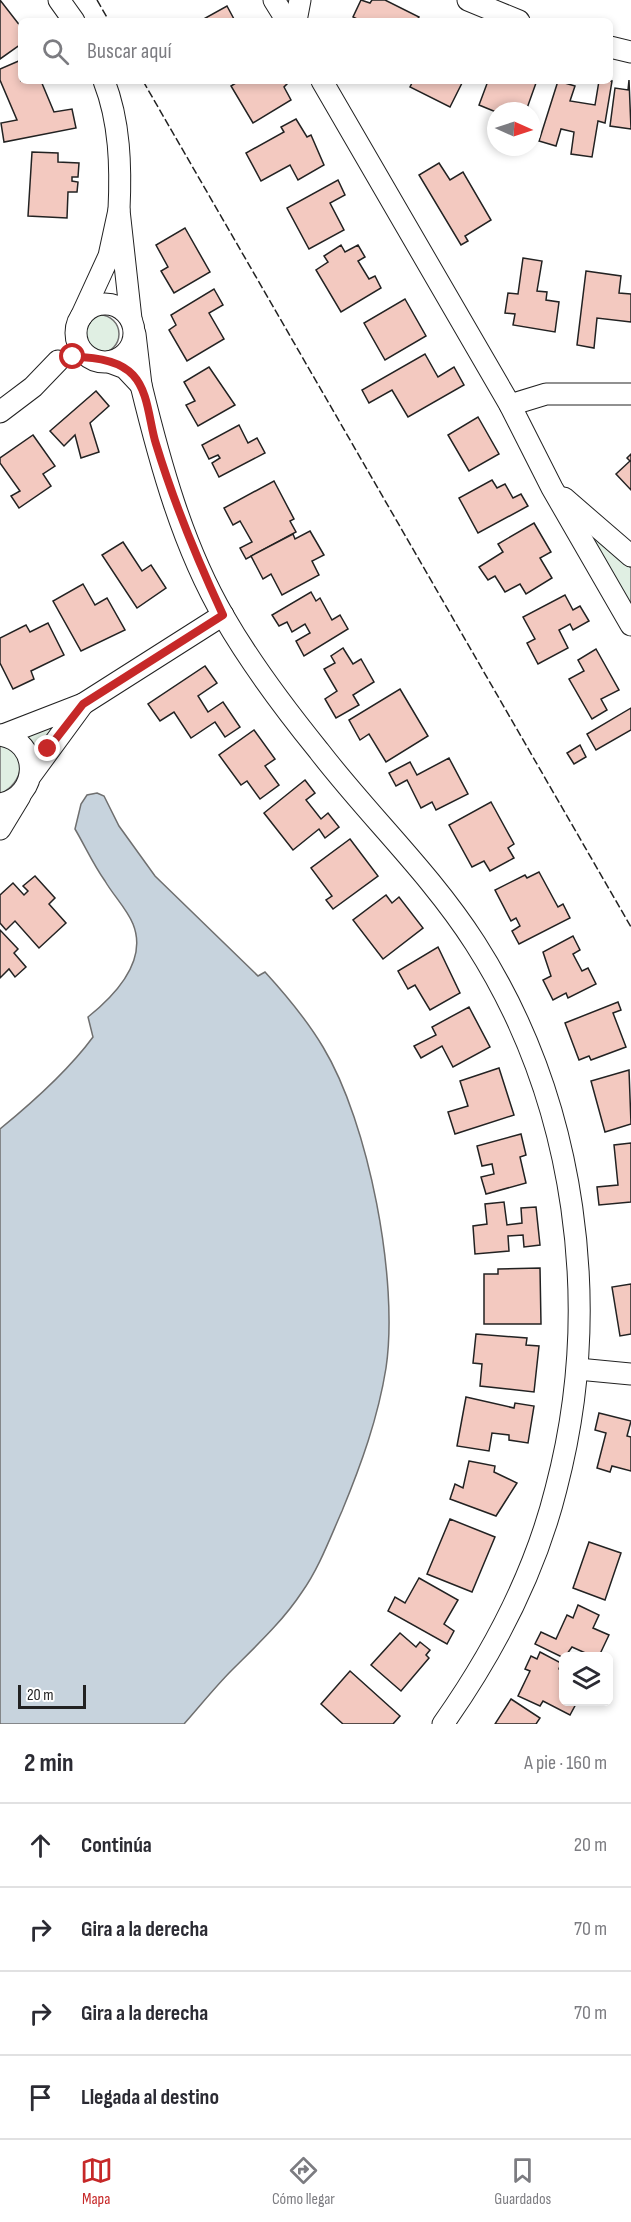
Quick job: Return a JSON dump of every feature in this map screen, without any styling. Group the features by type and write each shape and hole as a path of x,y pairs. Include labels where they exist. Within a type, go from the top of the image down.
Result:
{"street":[{"path":"59,0 72,18"},
{"path":"274,0 285,18"},
{"path":"297,18 300,0"},
{"path":"468,0 512,18"},
{"path":"613,48 631,52"},
{"path":"105,84 116,124 120,162 119,210 141,385 155,442 191,547 223,615 260,673 319,752 449,905 501,988 545,1092 564,1160 574,1224 579,1285 578,1369 556,1490 535,1555 489,1653 443,1724"},
{"path":"324,84 510,405 552,488 631,625"},
{"path":"0,412 33,387 58,361 79,322 109,256 119,210"},
{"path":"58,361 73,357 99,359 118,359 130,348 133,325 125,311 107,303 97,304 79,322 79,344 99,359 125,368 141,385"},
{"path":"510,405 546,394 631,394"},
{"path":"552,488 631,556"},
{"path":"2,735 83,704 223,615"},
{"path":"0,829 31,775 83,704"},
{"path":"2,735 22,745 28,754 31,775"},
{"path":"0,804 20,796"},
{"path":"578,1369 631,1374"}],"green space":[{"path":"100,315 113,321 119,334 113,347 100,353 87,347 81,334 87,321"},
{"path":"591,537 595,537 631,568 631,612"},
{"path":"59,721 36,750 24,734"},
{"path":"0,744 10,748 16,754 20,760 20,768 14,783 0,794"}],"shaded area":[{"path":"97,793 104,796 119,826 155,876 258,976 265,972 303,1017 323,1047 354,1117 377,1203 388,1292 389,1332 386,1368 374,1423 362,1459 314,1573 295,1603 278,1623 226,1676 184,1724 0,1724 0,1129 50,1086 93,1037 88,1017 118,988 132,964 136,951 136,938 130,918 101,875 75,829 81,804 87,795"}],"building":[{"path":"0,0 18,23 18,46 0,59"},
{"path":"361,0 370,3 372,0 385,0 419,17 355,18 353,17"},
{"path":"227,6 233,18 205,18"},
{"path":"18,61 18,84 42,84 54,112 72,109 76,128 4,142 1,123 17,120 0,80 0,69"},
{"path":"629,80 631,129 610,126 615,88 628,90"},
{"path":"234,84 287,84 284,87 291,100 253,123 231,86"},
{"path":"412,84 462,84 450,107 410,87"},
{"path":"487,84 536,84 529,102 487,102 487,108 479,105"},
{"path":"557,84 575,86 570,101 595,105 598,84 612,84 605,123 598,121 592,157 571,154 574,132 561,129 556,146 541,142 541,135"},
{"path":"296,119 307,137 311,135 324,165 298,180 290,165 261,181 246,153 284,132 281,127"},
{"path":"32,152 58,153 58,162 79,163 78,177 72,177 72,181 78,182 77,192 68,192 67,218 28,216"},
{"path":"439,163 450,180 463,172 491,220 465,236 468,241 461,245 419,175"},
{"path":"338,180 345,195 330,203 344,230 309,249 287,208"},
{"path":"185,228 210,272 174,293 161,271 168,267 156,245"},
{"path":"341,245 345,252 358,245 365,257 358,261 369,279 375,276 381,288 341,312 316,270 328,262 324,256"},
{"path":"523,258 542,261 537,291 547,292 546,300 559,302 555,332 513,325 515,314 505,313 508,293 518,294"},
{"path":"586,271 621,276 619,293 631,294 631,322 597,318 594,348 577,345"},
{"path":"214,289 223,305 209,313 224,339 187,361 169,330 176,325 171,315"},
{"path":"405,299 426,336 385,360 364,323"},
{"path":"425,354 438,377 454,367 464,385 408,417 392,390 369,403 362,390"},
{"path":"209,367 235,405 198,426 186,405 195,401 184,382"},
{"path":"96,391 109,406 90,423 99,452 81,458 75,435 64,446 50,431"},
{"path":"478,417 499,454 469,471 448,435"},
{"path":"239,425 248,443 257,438 265,453 219,477 212,463 220,458 218,455 209,459 202,445"},
{"path":"33,435 55,466 43,474 51,486 19,508 11,496 20,491 0,463 0,458"},
{"path":"631,454 631,490 616,474 630,461 627,458"},
{"path":"492,480 497,488 505,484 513,498 521,494 528,506 478,533 459,498"},
{"path":"274,481 294,519 290,521 296,532 246,559 240,548 252,542 240,521 233,525 224,508"},
{"path":"534,523 551,552 540,558 552,578 526,594 520,584 505,592 495,576 488,580 479,567 503,552 498,544"},
{"path":"310,531 324,555 312,561 319,575 282,595 271,574 263,579 251,556 293,534 295,539"},
{"path":"123,542 142,571 151,565 166,588 137,608 102,555"},
{"path":"83,584 95,605 107,598 125,630 81,651 53,601"},
{"path":"311,592 316,601 320,598 332,620 340,615 348,629 304,656 296,641 310,633 305,624 292,632 287,622 279,626 272,615"},
{"path":"565,595 573,610 580,606 589,621 573,630 570,624 559,630 568,648 538,664 527,643 535,639 523,617"},
{"path":"48,623 64,655 31,671 34,679 13,689 0,663 0,638 26,625 30,632"},
{"path":"343,648 353,664 361,659 374,682 353,695 359,705 336,718 325,699 337,691 324,669 335,663 331,656"},
{"path":"596,649 619,690 601,699 607,710 592,719 569,679 584,671 578,660"},
{"path":"205,666 217,683 198,696 208,712 223,702 240,727 225,737 215,722 191,738 174,712 160,721 148,704"},
{"path":"400,689 428,736 386,762 369,734 360,740 349,720"},
{"path":"631,708 631,730 596,750 587,734"},
{"path":"254,730 275,759 265,766 279,785 260,799 247,781 241,785 219,755"},
{"path":"580,745 586,757 574,764 567,753"},
{"path":"449,758 468,794 436,810 432,802 421,808 407,780 396,786 389,773 410,762 417,775"},
{"path":"305,780 315,793 306,800 321,819 328,813 339,827 325,838 319,829 293,850 264,813"},
{"path":"491,802 514,844 508,848 514,858 490,871 484,861 472,867 449,825"},
{"path":"350,839 378,876 333,909 326,900 332,896 311,868"},
{"path":"539,872 558,907 563,904 570,918 519,944 512,931 520,926 516,918 511,921 495,890 525,875 527,878"},
{"path":"35,876 55,898 49,904 66,923 39,948 15,921 6,930 0,923 0,895 13,883 24,895 28,891 23,886"},
{"path":"386,895 392,903 399,897 423,928 383,959 353,920"},
{"path":"0,930 18,949 14,953 26,967 15,977 9,969 0,978"},
{"path":"573,936 580,950 573,954 582,971 588,968 596,984 568,998 566,993 553,1000 543,980 551,976 543,952"},
{"path":"438,947 460,993 430,1010 415,985 408,989 398,971"},
{"path":"618,1002 621,1010 613,1013 626,1047 591,1060 589,1056 579,1060 565,1023"},
{"path":"469,1007 490,1047 453,1067 442,1046 421,1058 414,1046 436,1035 432,1027"},
{"path":"499,1068 514,1115 455,1134 448,1112 468,1106 460,1081"},
{"path":"629,1070 631,1124 605,1132 591,1081"},
{"path":"521,1134 526,1155 520,1157 526,1183 486,1194 481,1177 494,1174 492,1164 482,1166 477,1146"},
{"path":"631,1143 631,1202 599,1205 597,1187 618,1185 614,1145"},
{"path":"504,1202 507,1225 522,1223 521,1208 536,1207 540,1245 524,1247 523,1235 508,1236 509,1251 475,1254 473,1226 487,1224 485,1204"},
{"path":"540,1268 541,1324 484,1324 484,1274 498,1274 498,1269"},
{"path":"631,1284 631,1334 620,1336 612,1287"},
{"path":"476,1334 527,1338 526,1345 539,1346 534,1392 480,1386 482,1364 473,1363"},
{"path":"466,1397 514,1408 515,1403 534,1406 528,1443 509,1440 509,1435 492,1433 489,1451 457,1446"},
{"path":"599,1413 631,1421 627,1436 631,1437 631,1471 612,1466 610,1472 597,1468 606,1433 595,1430"},
{"path":"469,1461 495,1466 494,1472 517,1483 496,1516 450,1499 455,1484 463,1488"},
{"path":"450,1519 495,1537 472,1592 427,1574"},
{"path":"589,1542 621,1553 605,1600 573,1588"},
{"path":"419,1578 458,1600 444,1624 454,1631 447,1644 388,1611 395,1597 405,1603"},
{"path":"578,1605 599,1615 593,1628 609,1635 601,1652 583,1652 572,1647 568,1652 559,1652 559,1656 535,1644 541,1632 556,1639 567,1615 573,1618"},
{"path":"400,1633 416,1647 420,1642 430,1650 426,1655 429,1658 401,1691 371,1665"},
{"path":"540,1652 559,1662 559,1706 575,1706 570,1715 543,1701 540,1706 518,1696 530,1671 525,1669 531,1656 537,1659"},
{"path":"350,1671 400,1716 393,1724 343,1724 321,1704"},
{"path":"511,1699 540,1718 536,1724 495,1724"}],"fence":[{"path":"97,0 107,18"},
{"path":"145,84 631,927"}],"route":[{"path":"48,749 83,704 223,615 191,547 155,442 141,385 125,368 89,357 73,357"}]}
